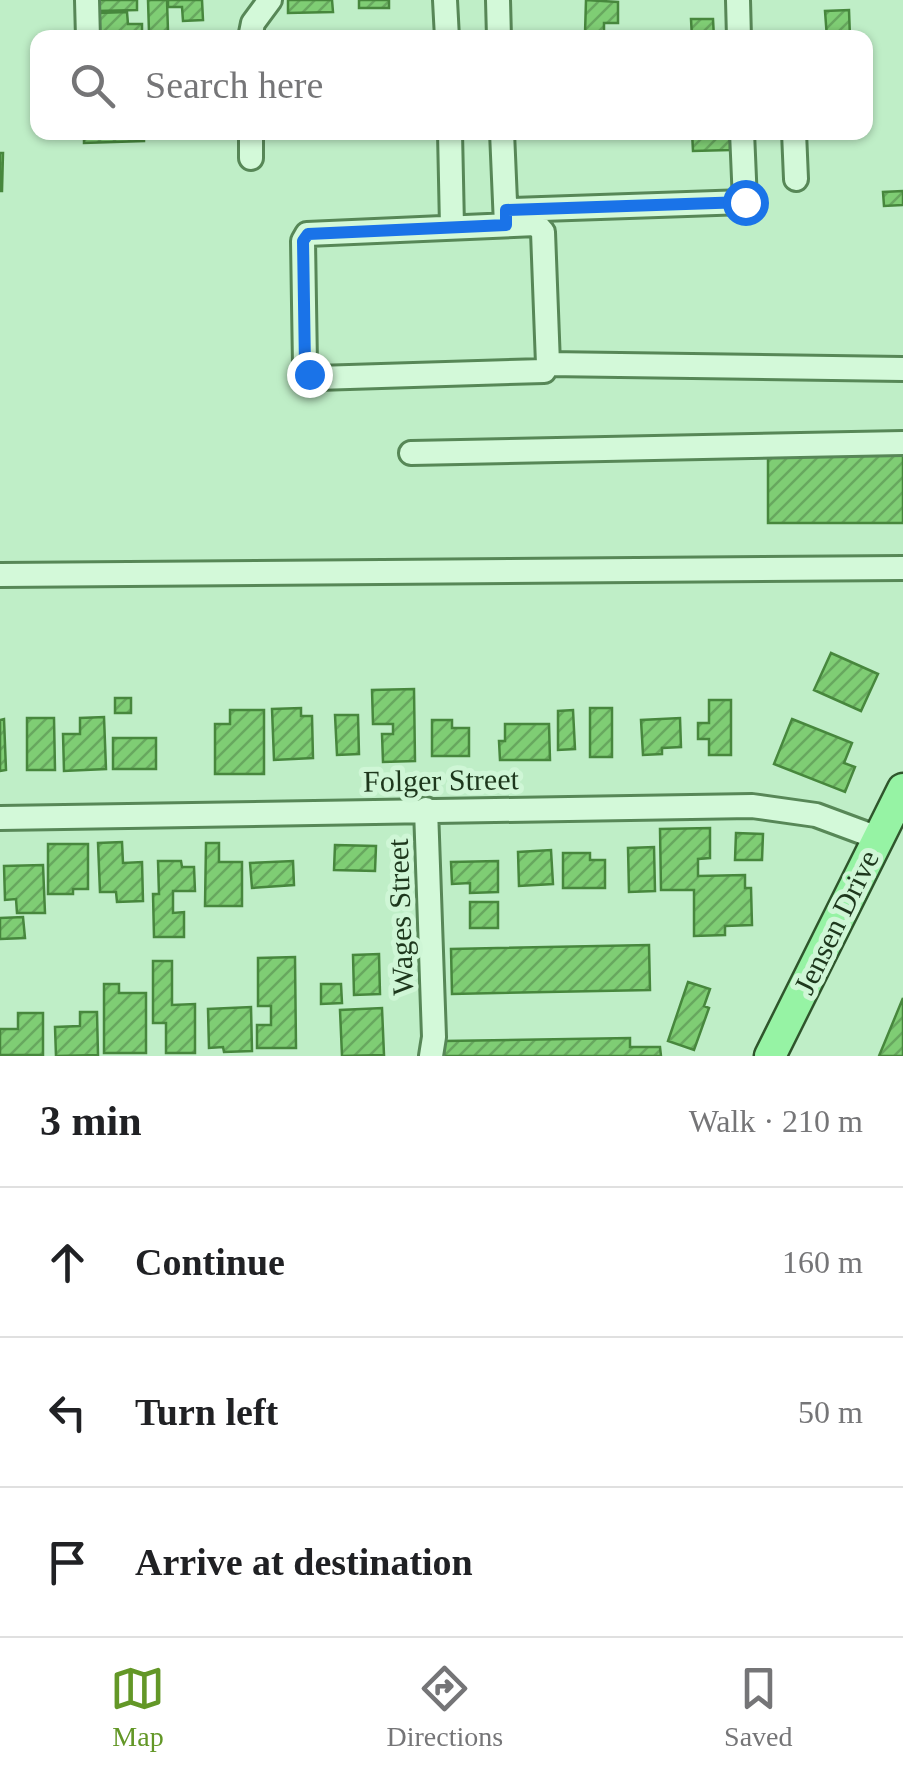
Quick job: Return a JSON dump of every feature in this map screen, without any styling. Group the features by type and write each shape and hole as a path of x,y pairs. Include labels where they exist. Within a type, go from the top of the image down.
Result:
{"main road":[{"name":"Jensen Drive","path":"770,1056 903,789"}],"street":[{"path":"87,0 88,30"},
{"path":"252,30 270,0"},
{"path":"445,0 447,30"},
{"path":"498,0 499,30"},
{"path":"738,0 739,30"},
{"path":"250,140 251,158"},
{"path":"450,140 452,226"},
{"path":"502,140 506,218"},
{"path":"506,218 536,224 543,232 548,364 544,371 317,378 309,374 305,365 303,241 308,234 452,226 506,218 745,202 742,140"},
{"path":"794,140 796,179"},
{"path":"548,364 903,370"},
{"path":"411,453 903,443"},
{"path":"0,576 903,568"},
{"name":"Folger Street","path":"0,818 763,806 816,815 878,838"},
{"name":"Wages Street","path":"426,810 434,1023 431,1056"}],"building":[{"path":"97,0 137,0 137,10 98,11"},
{"path":"148,0 167,0 168,30 149,30"},
{"path":"168,0 202,0 203,20 183,21 182,7 168,7"},
{"path":"288,0 332,0 333,12 288,13"},
{"path":"359,0 389,0 389,8 359,8"},
{"path":"586,0 618,2 618,23 604,23 604,30 585,30"},
{"path":"849,10 850,30 826,30 825,11"},
{"path":"127,12 128,24 142,24 142,30 98,30 98,13"},
{"path":"691,19 713,19 714,30 692,30"},
{"path":"84,140 144,140 144,141"},
{"path":"692,140 730,140 730,150 693,151"},
{"path":"3,153 2,191 0,191"},
{"path":"903,191 903,205 884,206 883,192"},
{"path":"768,452 903,452 903,523 768,523"},
{"path":"831,653 878,674 861,711 814,690"},
{"path":"414,689 415,761 383,762 382,734 393,734 393,724 373,724 372,690"},
{"path":"115,698 131,698 131,713 115,713"},
{"path":"709,700 731,700 731,755 709,755 709,739 698,739 698,723 709,723"},
{"path":"301,708 301,716 312,716 313,758 274,760 272,709"},
{"path":"590,708 612,708 612,757 590,757"},
{"path":"230,710 264,710 264,774 215,774 215,724 230,724"},
{"path":"573,710 575,749 558,750 558,711"},
{"path":"335,715 358,715 359,754 337,755"},
{"path":"104,717 106,769 64,771 63,734 80,734 80,718"},
{"path":"27,718 54,718 55,770 27,770"},
{"path":"680,718 681,747 643,755 641,720"},
{"path":"4,719 6,770 0,771 0,720"},
{"path":"792,719 852,743 844,763 855,767 845,792 774,764"},
{"path":"432,720 452,720 452,728 469,728 469,756 432,756"},
{"path":"505,724 549,724 550,760 500,760 499,741 505,741"},
{"path":"113,738 156,738 156,769 113,769"},
{"path":"710,828 710,858 698,859 698,876 745,875 745,888 751,888 752,925 725,926 725,935 694,936 694,890 661,890 660,829"},
{"path":"736,833 763,834 762,860 735,860"},
{"path":"122,842 123,863 142,862 143,901 117,902 116,892 100,892 98,843"},
{"path":"206,843 219,843 219,862 242,862 242,906 205,906"},
{"path":"48,844 88,844 88,889 73,889 73,894 48,894"},
{"path":"335,845 376,846 375,871 334,870"},
{"path":"654,847 655,891 629,892 628,848"},
{"path":"551,850 553,884 519,886 518,852"},
{"path":"563,853 590,853 590,860 605,860 605,888 563,888"},
{"path":"158,861 181,861 182,867 194,867 195,891 173,891 173,913 184,912 184,937 154,937 153,894 159,894"},
{"path":"293,861 294,885 252,888 250,863"},
{"path":"498,861 498,892 470,893 470,883 452,884 451,862"},
{"path":"43,865 45,913 17,913 16,899 5,900 4,866"},
{"path":"470,902 498,902 498,928 470,928"},
{"path":"23,917 25,938 0,939 0,918"},
{"path":"649,945 650,990 452,994 451,949"},
{"path":"379,954 380,994 354,995 353,955"},
{"path":"295,957 296,1048 257,1048 257,1025 271,1025 271,1006 258,1006 258,958"},
{"path":"153,961 172,961 172,1005 195,1004 195,1053 166,1053 166,1023 153,1023"},
{"path":"688,982 710,989 704,1006 709,1008 694,1050 668,1041"},
{"path":"104,984 119,984 119,993 146,993 146,1053 104,1053"},
{"path":"321,984 341,984 342,1003 321,1004"},
{"path":"903,998 903,1056 879,1056"},
{"path":"251,1007 252,1051 209,1048 208,1009"},
{"path":"382,1008 384,1055 342,1056 340,1010"},
{"path":"80,1012 97,1012 98,1055 56,1056 55,1027 80,1026"},
{"path":"18,1013 43,1013 43,1055 0,1055 0,1029 18,1029"},
{"path":"630,1038 630,1047 660,1047 661,1056 444,1056 444,1041"}],"route":[{"path":"309,374 305,365 303,241 308,234 506,225 506,210 745,202"}]}
